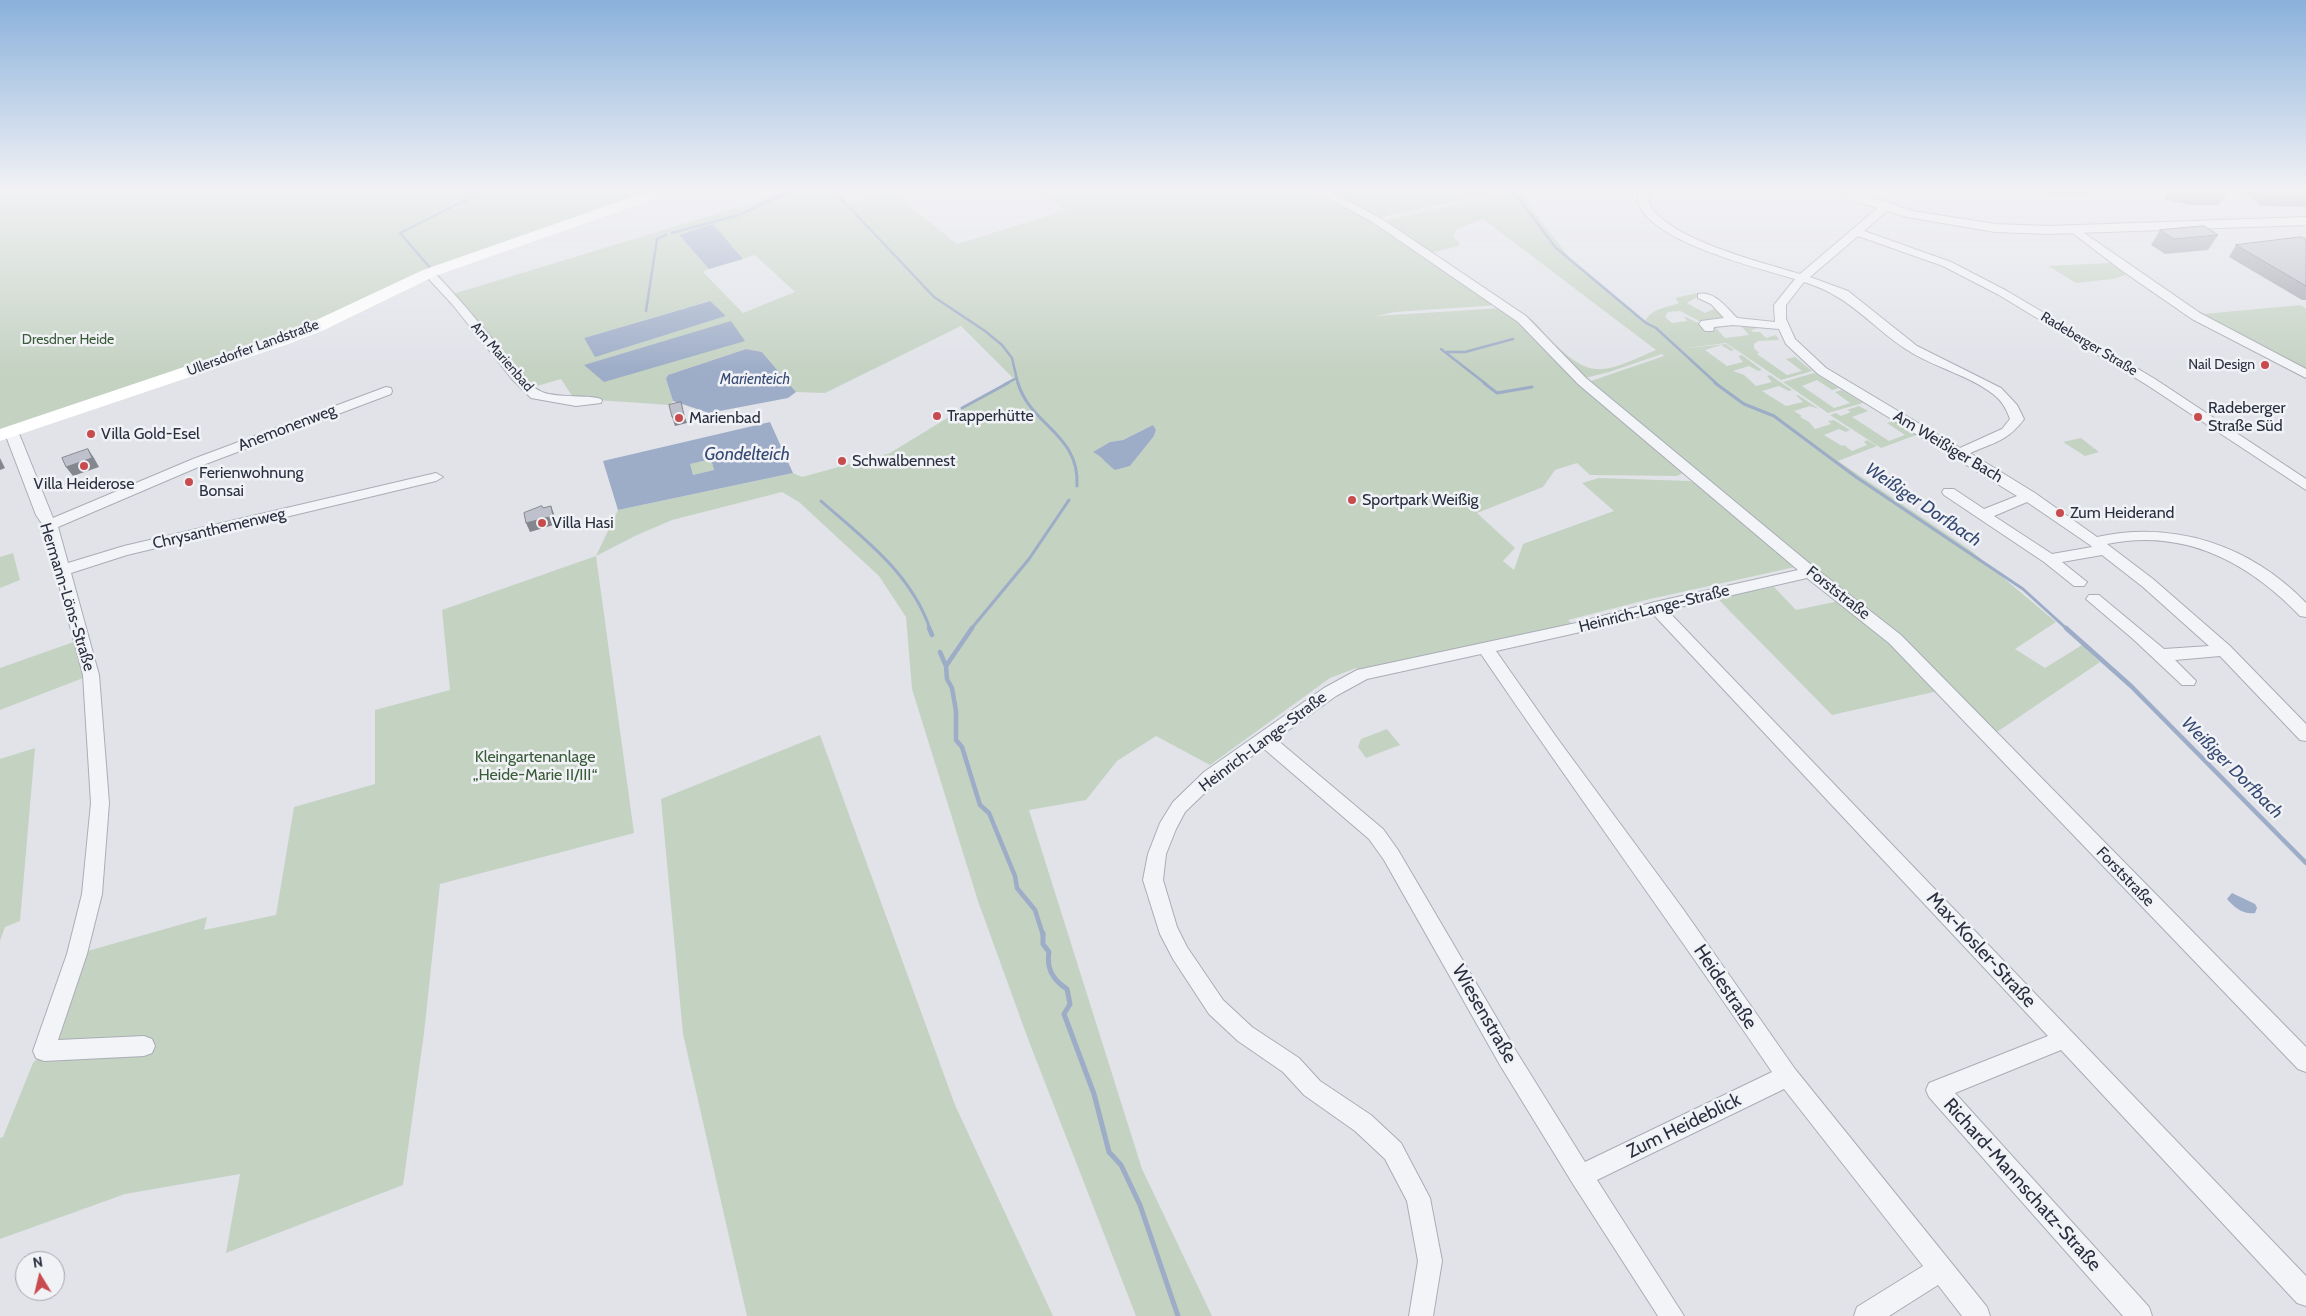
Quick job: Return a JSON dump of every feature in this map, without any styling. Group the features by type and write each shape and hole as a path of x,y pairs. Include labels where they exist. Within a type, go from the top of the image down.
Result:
{"main road":[{"name":"Ullersdorfer Landstraße","path":"6,433 282,340 318,326 429,273 496,249"}],"street":[{"name":"Forststraße","path":"1420,249 1516,314 1582,381 1810,572 1895,639 2306,1062"},
{"path":"1718,249 1835,289 1857,303 1875,320 1914,349 1984,384 2008,401 2017,419 2012,428 1959,453"},
{"path":"1709,328 1705,324 1733,321 1782,326 1780,305 1787,294 1802,278 1836,249"},
{"name":"Radeberger Straße","path":"1906,249 1947,264 2003,293 2151,382 2266,457 2306,486"},
{"path":"2101,249 2196,316 2306,374"},
{"name":"Am Marienbad","path":"429,273 456,302 516,376 536,395 576,402 596,400"},
{"path":"1709,298 1733,321"},
{"name":"Am Weißiger Bach","path":"1782,326 1798,350 1822,371 2030,496 2148,583 2224,650 2306,735"},
{"name":"Anemonenweg","path":"50,525 198,462 386,391"},
{"name":"Hermann-Löns-Straße","path":"6,433 43,515 50,525 91,674 100,803 92,894 77,954 44,1051 144,1046"},
{"name":"Chrysanthemenweg","path":"62,570 124,551 436,477"},
{"path":"1949,492 2049,559 2079,582"},
{"path":"1983,515 2030,496"},
{"path":"2049,559 2100,546 2119,536 2142,536 2190,541 2251,565 2279,585 2306,612"},
{"name":"Heinrich-Lange-Straße","path":"1421,1316 1430,1261 1418,1198 1393,1151 1364,1124 1312,1088 1291,1065 1245,1034 1216,1007 1180,953 1167,928 1153,880 1157,854 1179,807 1210,778 1330,692 1363,674 1576,628 1655,607 1810,572"},
{"path":"2094,599 2162,655 2188,681"},
{"name":"Max-Kosler-Straße","path":"1655,607 2306,1294"},
{"name":"Heidestraße","path":"1485,647 1551,743 1676,915 1787,1076 1939,1270 1978,1316"},
{"path":"2162,655 2224,650"},
{"name":"Wiesenstraße","path":"1265,740 1376,834 1392,855 1508,1058 1580,1176 1672,1316"},
{"name":"Richard-Mannschatz-Straße","path":"2065,1039 1937,1090 2140,1316"},
{"name":"Zum Heideblick","path":"1580,1176 1787,1076"},
{"path":"1866,1316 1939,1270"}],"green space":[{"name":"Dresdner Heide","path":"0,249 488,249 428,270 282,340 0,435"},
{"path":"600,249 692,249 709,269 703,272 743,313 795,292 755,255 743,259 735,249 1417,249 1498,305 1395,312 1376,316 1502,308 1520,322 1548,352 1555,351 1523,315 1533,320 1574,361 1586,367 1597,369 1622,364 1656,350 1523,249 1563,249 1572,261 1645,321 1651,313 1679,303 1675,298 1704,293 1687,303 1705,313 1716,308 1713,306 1715,305 1726,317 1701,322 1680,311 1668,312 1665,317 1672,323 1687,321 1684,317 1686,317 1700,324 1707,331 1714,330 1710,325 1741,323 1753,326 1757,329 1751,330 1753,332 1760,332 1766,338 1776,335 1779,340 1758,341 1754,344 1754,348 1759,353 1757,354 1787,375 1802,371 1786,359 1795,357 1812,371 1781,380 1726,343 1679,349 1726,344 1734,350 1731,351 1721,345 1705,350 1727,366 1743,362 1738,356 1742,355 1762,370 1758,371 1749,366 1733,371 1744,375 1756,386 1772,382 1767,376 1770,375 1792,390 1789,391 1779,386 1762,391 1786,406 1803,402 1796,395 1798,395 1819,409 1810,406 1794,411 1815,429 1831,424 1828,421 1834,420 1850,430 1846,432 1839,429 1824,435 1842,446 1844,445 1852,451 1867,445 1864,442 1867,440 1877,446 1838,461 1969,549 2056,622 2015,649 2045,668 2082,645 2100,662 1994,734 1906,644 1699,477 1588,382 1664,356 1662,354 1609,372 1577,380 1682,470 1683,473 1677,476 1590,475 1577,463 1555,470 1543,487 1477,513 1515,548 1503,561 1514,570 1523,544 1614,511 1582,483 1599,478 1690,481 1701,486 1794,563 1795,567 1650,599 1568,620 1576,628 1363,674 1356,668 1330,678 1210,765 1156,736 1117,761 1086,800 1029,810 1142,1169 1212,1316 1136,1316 1028,1039 978,901 912,689 906,617 879,576 799,502 782,492 672,520 596,556 618,510 793,473 802,477 890,453 1013,378 961,326 825,393 796,392 762,352 746,349 668,375 666,379 673,401 670,405 596,400 576,402 561,379 530,388 484,336 453,294","holes":["709,301 726,316 595,356 584,338","1740,325 1749,335 1725,338 1716,328","1153,425 1156,430 1154,436 1130,466 1115,470 1094,452 1110,442 1123,440"]},
{"path":"1426,249 1445,249 1431,253"},
{"path":"2110,263 2126,275 2113,279 2076,283 2048,266"},
{"path":"2301,305 2306,309 2306,369 2203,314"},
{"path":"1814,373 1839,388 1832,390 1817,380 1802,386 1834,408 1850,403 1835,392 1842,390 1863,403 1828,413 1783,382"},
{"path":"1859,406 1868,411 1852,417 1889,441 1905,435 1887,423 1894,421 1916,435 1881,448 1830,415 1836,413 1841,416 1851,412 1847,410"},
{"path":"2081,438 2099,452 2085,456 2063,442"},
{"path":"711,459 714,470 693,475 689,464"},
{"path":"13,553 20,580 0,588 0,557"},
{"name":"Kleingartenanlage „Heide-Marie II/III“","path":"596,556 634,833 440,884 424,1033 403,1185 226,1253 240,1174 125,1194 0,1239 0,1138 3,1137 33,1063 44,1051 77,954 207,917 204,930 276,915 294,807 375,784 375,710 450,690 442,610"},
{"path":"1774,587 1796,610 1839,601 1873,627 1938,691 1832,715 1717,598"},
{"path":"82,639 91,675 0,710 0,668"},
{"path":"1387,729 1400,745 1366,758 1358,747 1361,739"},
{"path":"820,735 955,1105 1053,1316 747,1316 683,1034 661,799"},
{"path":"35,748 20,921 5,927 0,941 0,759"}],"water":[{"path":"692,249 735,249 743,259 709,269"},
{"path":"710,301 726,316 595,357 584,338"},
{"name":"Marienteich","path":"731,321 745,341 604,382 584,365"},
{"name":"Marienteich","path":"746,349 762,352 796,392 788,398 709,413 673,401 666,379 668,375"},
{"name":"Gondelteich","path":"770,422 793,473 618,510 603,461","holes":["711,459 714,470 693,475 690,464"]},
{"path":"1153,425 1156,430 1154,436 1130,466 1115,470 1093,452 1110,442 1123,440"},
{"path":"2232,893 2255,904 2257,908 2255,913 2243,912 2233,905 2227,899"}],"building":[{"path":"2244,249 2306,249 2306,286"},
{"path":"681,402 684,415 672,417 669,405"},
{"path":"88,449 92,458 66,467 62,458"},
{"path":"542,506 543,508 551,506 553,516 526,523 524,513"}],"waterway":[{"path":"414,249 432,270"},
{"path":"646,311 655,249"},
{"path":"889,249 934,297 985,331 1002,345 1012,358 1017,378"},
{"name":"Weißiger Dorfbach","path":"1558,249 1646,323 1656,328 1717,384"},
{"path":"1447,352 1465,352 1513,339"},
{"path":"1441,349 1486,384"},
{"path":"1005,384 1017,378"},
{"path":"1017,378 1018,384"},
{"path":"962,408 1008,383"},
{"path":"1018,383 1024,397 1071,454 1076,468 1077,486"},
{"path":"1484,383 1497,393 1532,387"},
{"name":"Weißiger Dorfbach","path":"1715,383 1744,404 1774,416 1856,477 2023,589 2067,629"},
{"path":"971,629 1029,559 1069,500"},
{"path":"821,501 869,543 898,574 922,609 930,629"},
{"path":"929,628 932,635"},
{"path":"946,666 972,628"},
{"name":"Weißiger Dorfbach","path":"2066,628 2131,686 2306,863"},
{"path":"940,652 946,666"},
{"path":"946,666 947,679 952,688 956,711 956,740 962,747 980,805 989,813 1015,876 1017,888 1035,910 1043,935"},
{"path":"1043,935 1043,944 1049,952 1048,958 1052,974 1067,989 1070,1004 1064,1014 1094,1094 1109,1152 1121,1165 1140,1205 1178,1316"}],"place":[{"name":"Nail Design","path":"2265,365"},
{"name":"Trapperhütte","path":"937,416"},
{"name":"Radeberger Straße Süd","path":"2198,417"},
{"name":"Marienbad","path":"679,418"},
{"name":"Villa Gold-Esel","path":"91,434"},
{"name":"Schwalbennest","path":"842,461"},
{"name":"Villa Heiderose","path":"84,466"},
{"name":"Ferienwohnung Bonsai","path":"189,482"},
{"name":"Sportpark Weißig","path":"1352,500"},
{"name":"Zum Heiderand","path":"2060,513"},
{"name":"Villa Hasi","path":"542,523"}]}
